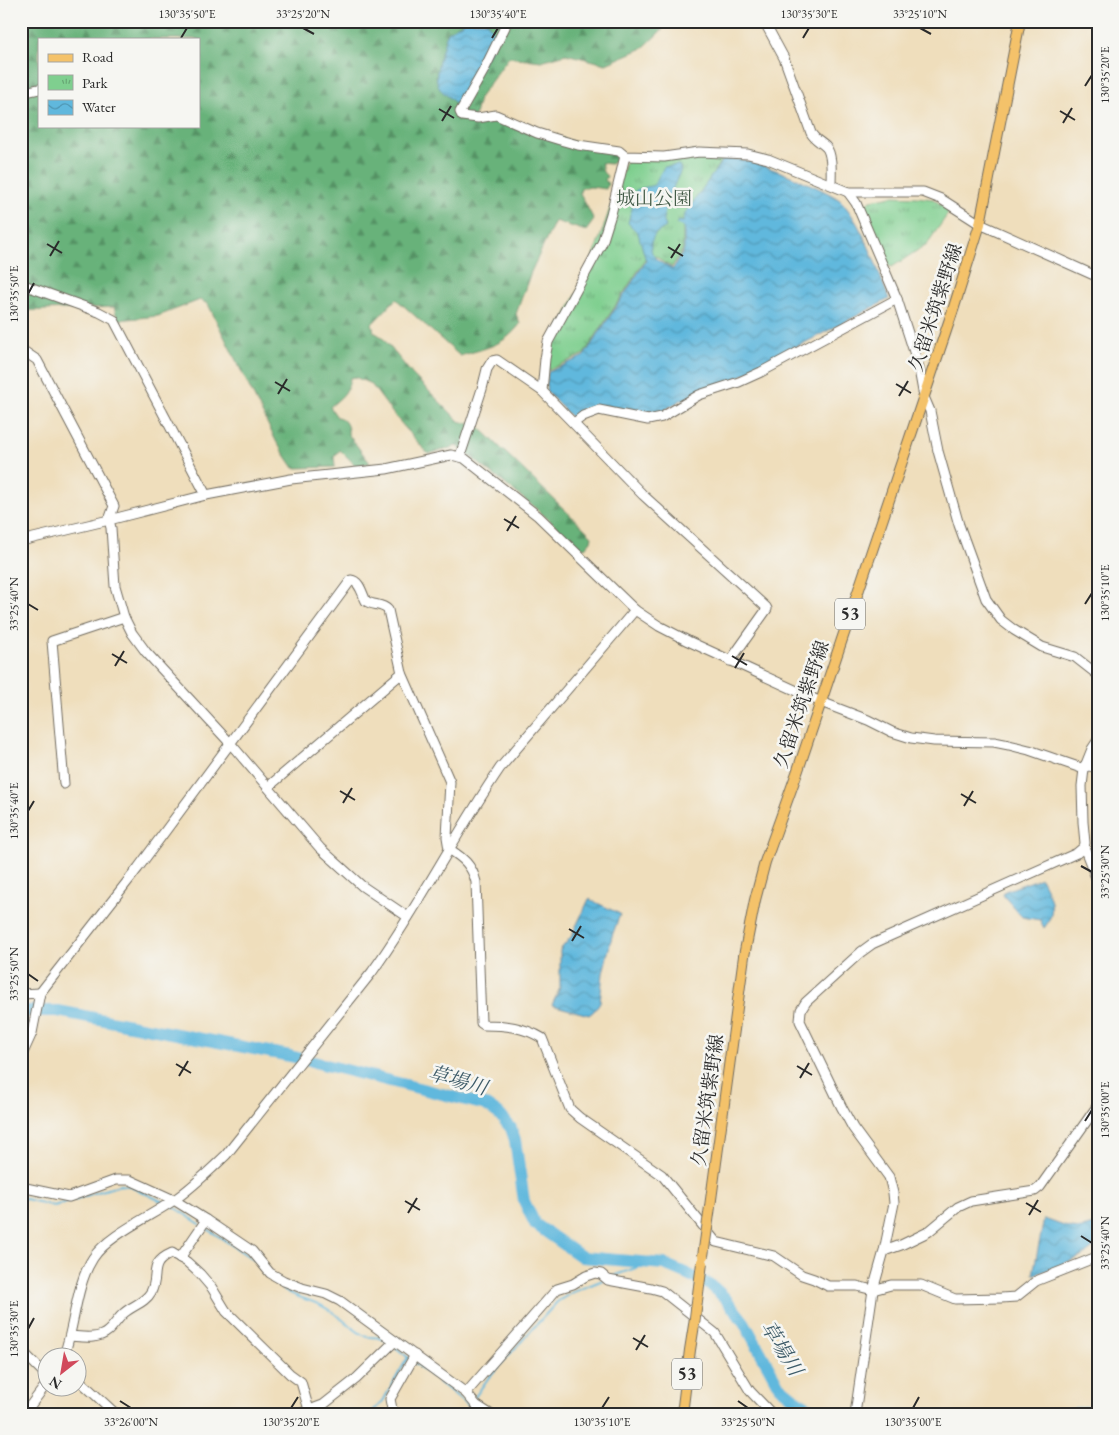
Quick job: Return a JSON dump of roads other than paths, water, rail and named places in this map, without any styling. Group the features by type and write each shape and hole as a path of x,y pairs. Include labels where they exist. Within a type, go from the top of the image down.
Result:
{"main road":[{"name":"久留米筑紫野線","path":"682,1414 744,956 755,900 765,862 924,397 980,224 1020,21"}],"street":[{"path":"764,21 784,58 811,133 814,139 827,148 830,154 831,184"},
{"path":"505,27 484,70 460,112 462,116 478,118 496,115 560,140 578,145 619,151 625,156 664,157 699,152 758,155 848,192 924,192 941,199 980,224 1098,277"},
{"path":"21,89 25,92 38,89"},
{"path":"542,391 544,359 548,342 602,243 625,156"},
{"path":"848,192 856,203 897,298 918,364 924,397 930,411 938,451 959,525 981,587 1001,620 1042,647 1076,657 1098,674"},
{"path":"21,284 99,312 114,320 206,495"},
{"path":"574,423 583,416 599,410 648,420 662,417 699,395 739,382 761,372 897,298"},
{"path":"21,352 25,352 37,360 114,506 109,520 115,586 124,617 132,633 146,652 230,743 320,848 362,886 408,917"},
{"path":"460,456 487,369 492,361 497,360 542,391 643,495 766,607 767,609 730,661"},
{"path":"21,541 206,495 291,479 386,469 451,455 460,456 476,466 538,516 635,610 667,630 730,661 821,702 911,738 934,741 994,742 1029,750 1084,767 1098,768"},
{"path":"21,1056 32,1033 40,993 138,868 351,580 358,582 366,601 370,604 383,606 388,610 402,673 450,782 447,837 449,849 467,862 473,870 476,882 481,1022 484,1025 507,1025 536,1034 542,1038 570,1109 662,1175 716,1242 774,1256 802,1275 828,1286 857,1286 873,1290 891,1285 921,1285 955,1299 1016,1296 1036,1281 1098,1258"},
{"path":"67,1348 81,1290 93,1259 104,1245 174,1200 226,1155 393,943 500,768 635,610"},
{"path":"64,784 52,641 124,617"},
{"path":"268,787 402,673"},
{"path":"1098,740 1084,767 1082,795 1084,847 1098,883"},
{"path":"855,1411 873,1290 884,1251 894,1203 889,1177 853,1128 841,1106 800,1021 801,1010 806,1002 872,944 1043,869 1077,853 1084,847"},
{"path":"21,994 40,993"},
{"path":"884,1251 928,1232 958,1207 971,1200 1035,1191 1040,1187 1098,1105"},
{"path":"21,1187 69,1197 116,1180 130,1180 174,1200 252,1251 270,1272 284,1281 326,1294 340,1301 466,1393 476,1405 490,1414"},
{"path":"180,1258 206,1220"},
{"path":"71,1336 94,1338 108,1332 124,1313 147,1298 153,1289 154,1270 159,1262 172,1254 200,1274 212,1288 226,1311 290,1374 301,1382 309,1410"},
{"path":"466,1393 557,1289 573,1284 595,1273 601,1274 608,1280 651,1288 662,1292 715,1333 750,1391 772,1414"},
{"path":"299,1414 323,1405 356,1379 395,1341"},
{"path":"21,1350 38,1366"},
{"path":"393,1414 390,1399 415,1355"},
{"path":"88,1387 116,1414"},
{"path":"24,1414 38,1395"}],"water":[{"path":"466,21 487,22 497,37 458,109 453,101 440,89 437,71 446,36 449,31"},
{"path":"724,158 744,160 770,168 799,179 842,202 864,236 889,299 733,380 681,400 660,413 642,415 607,406 584,409 573,419 546,391 548,372 584,356 646,261 638,233 628,223 636,190 654,185 664,167 679,165 681,170 668,199 663,219 666,227 655,234 651,247 657,260 673,269 684,250 684,227 676,224 678,221 683,222 685,214"},
{"path":"1041,878 1050,897 1052,909 1044,928 1040,920 1022,917 1003,895 1005,891"},
{"path":"589,899 620,914 612,936 603,973 600,1002 589,1015 552,1005 560,988 560,950 571,937"},
{"path":"1044,1219 1078,1229 1098,1224 1098,1244 1083,1256 1033,1274"}],"waterway":[{"name":"草場川","path":"21,1011 58,1011 290,1056 486,1105 499,1114 511,1128 515,1140 524,1201 535,1224 582,1257 664,1264 712,1286 725,1298 744,1322 779,1386 799,1402 822,1414"},
{"path":"21,1198 54,1206 120,1185 130,1186 165,1203"},
{"path":"172,1206 200,1224"},
{"path":"206,1228 254,1260"},
{"path":"610,1277 650,1263"},
{"path":"272,1279 279,1286 294,1295 329,1310 363,1335 381,1338 388,1342"},
{"path":"475,1397 489,1377 557,1302 571,1293 603,1280"},
{"path":"394,1346 410,1359"},
{"path":"370,1414 383,1401 408,1357"},
{"path":"414,1362 479,1414"},
{"name":"草場川","path":"1068,1414 1098,1411"}],"park label":[{"name":"城山公園","path":"654,198"}]}
